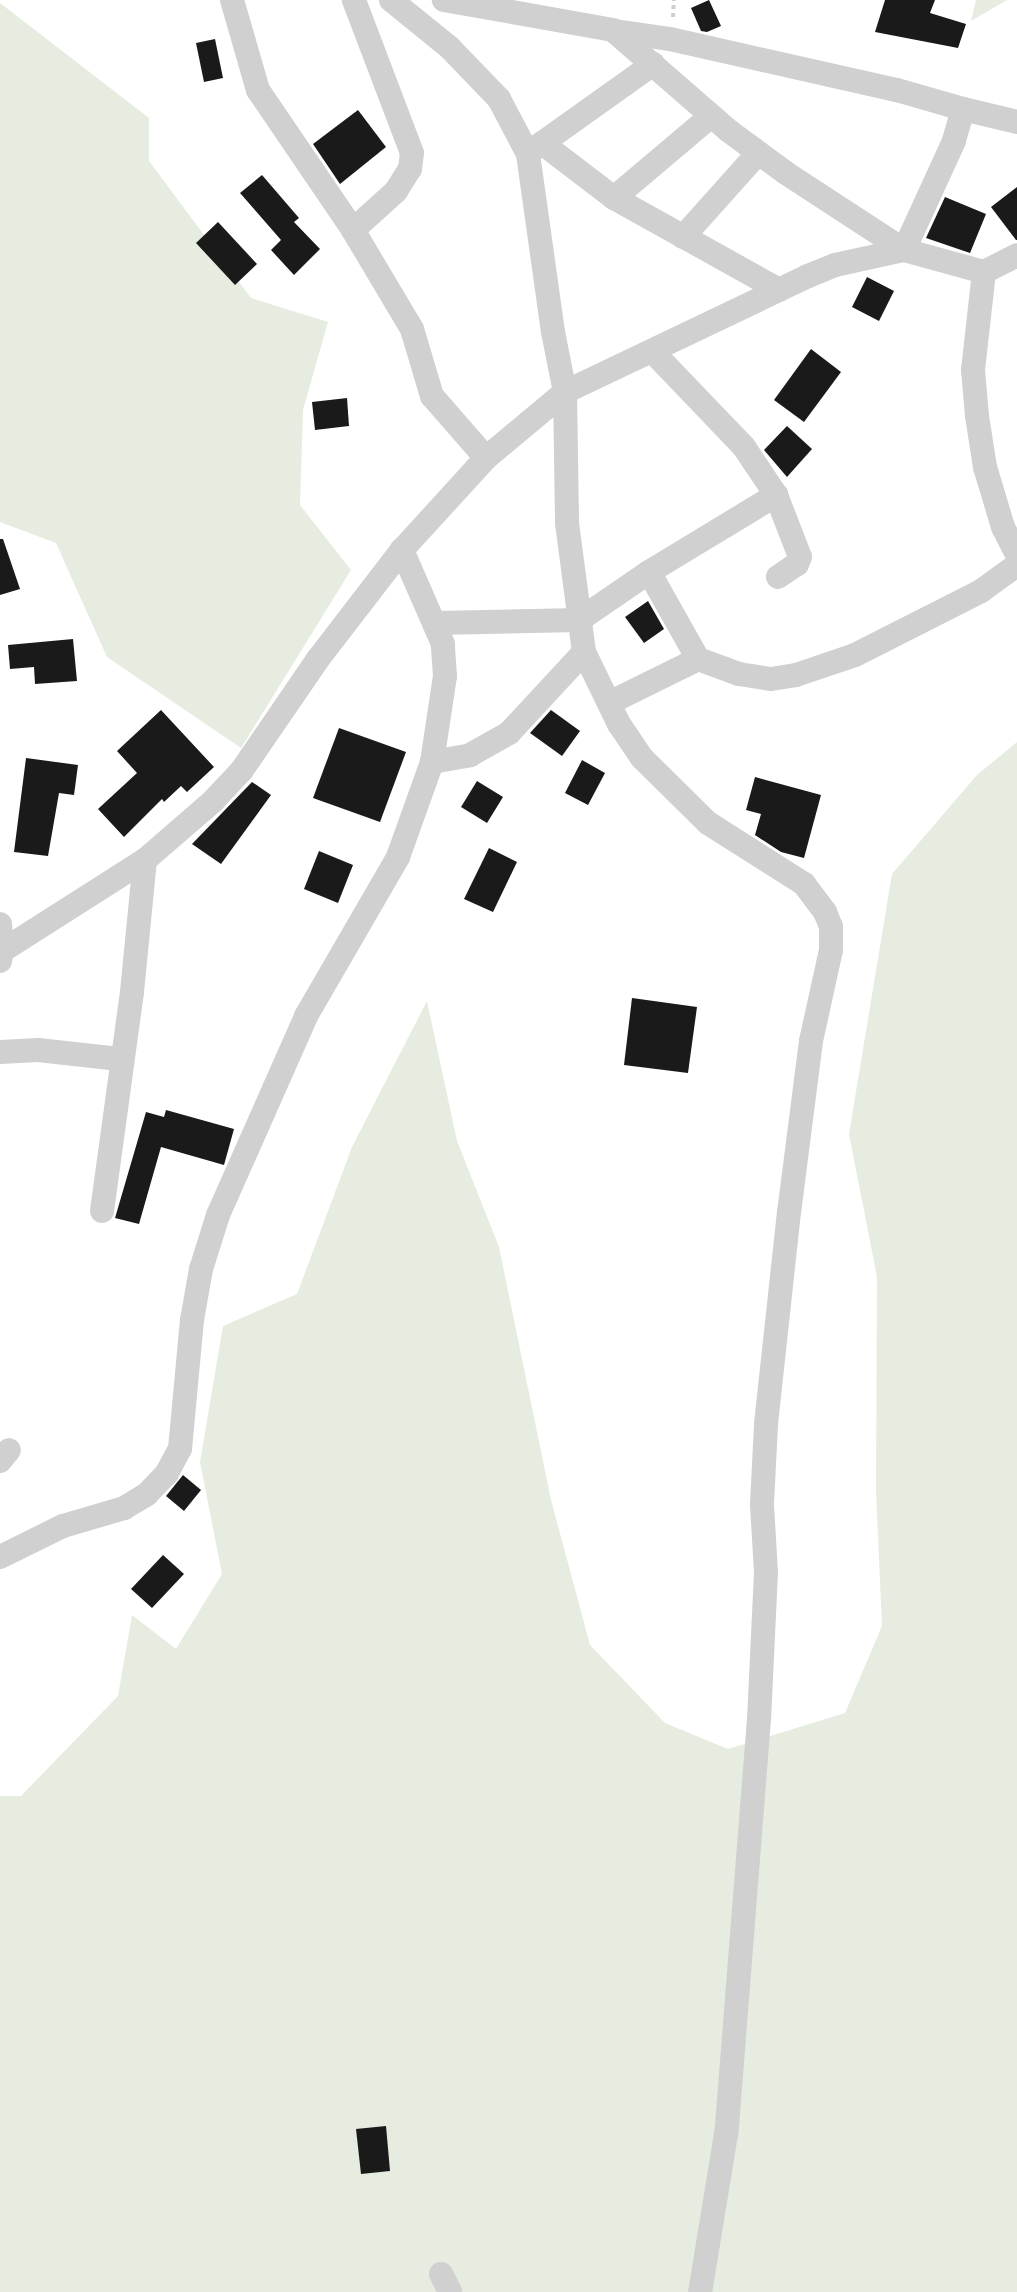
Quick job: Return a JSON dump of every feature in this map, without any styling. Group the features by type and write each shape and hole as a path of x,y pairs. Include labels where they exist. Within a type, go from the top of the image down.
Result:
{"street":[{"path":"232,0 258,90 353,230 419,342 423,373 432,396 486,458"},
{"path":"353,230 396,191 410,169 412,153 354,0"},
{"path":"391,0 450,48 499,99 535,149 614,198 779,290"},
{"path":"444,0 670,39 882,87 1017,122"},
{"path":"613,30 758,153 904,250 984,272 1017,255"},
{"path":"535,149 653,64"},
{"path":"904,250 954,141 963,109"},
{"path":"614,198 711,116"},
{"path":"535,149 553,332 565,392 567,523 584,652 609,703 642,758 708,823 804,884 825,912 831,927 831,950 811,1041 766,1425 761,1691 726,2134 700,2292"},
{"path":"683,237 758,153"},
{"path":"1,956 145,860 213,801 242,770 344,624 402,550 486,458 565,392 654,353 835,265 904,250"},
{"path":"984,272 973,370 977,416 985,467 1003,527 1017,554"},
{"path":"654,353 744,447 776,495 800,557 797,564 778,577"},
{"path":"435,623 579,620 649,572 776,495"},
{"path":"0,1557 39,1536 136,1501 167,1473 180,1449 192,1320 201,1269 218,1215 306,1016 398,857 432,762 445,676 443,644 402,550"},
{"path":"649,572 698,659 739,674 771,679 796,675 855,655 981,591 1017,565"},
{"path":"432,762 470,755 509,733 584,652"},
{"path":"609,703 698,659"},
{"path":"102,1211 120,1059 132,992 145,860"},
{"path":"0,924 1,956"},
{"path":"0,1052 38,1050 120,1059"}],"shaded area":[{"path":"976,0 1007,0 971,21"},
{"path":"0,3 149,118 149,161 251,298 328,322 303,410 300,505 351,570 241,748 107,657 56,543 0,522"},
{"path":"1017,742 1017,2292 0,2292 0,1796 21,1796 118,1696 132,1615 176,1649 222,1574 200,1462 223,1326 297,1294 352,1147 427,1001 457,1141 499,1247 551,1500 590,1645 665,1723 728,1749 845,1713 882,1626 876,1491 877,1277 849,1134 892,874 977,775"}],"building":[{"path":"709,0 721,26 707,32 701,31 691,8"},
{"path":"885,0 935,0 930,13 966,24 958,48 875,32"},
{"path":"215,39 223,78 204,82 196,43"},
{"path":"358,110 386,147 340,184 313,144"},
{"path":"262,175 299,218 294,222 320,249 294,275 271,250 281,240 240,193"},
{"path":"1017,187 1017,240 1016,240 991,207"},
{"path":"945,197 986,214 970,253 926,238"},
{"path":"218,222 257,264 235,285 196,243"},
{"path":"867,277 894,291 879,321 852,307"},
{"path":"811,349 841,372 804,422 774,400"},
{"path":"347,398 349,426 315,430 312,402"},
{"path":"787,426 812,449 787,477 764,450"},
{"path":"0,539 3,539 20,589 0,595"},
{"path":"648,601 664,629 644,643 625,617"},
{"path":"73,639 77,681 35,684 34,667 10,669 8,645"},
{"path":"161,710 214,767 187,792 181,786 164,802 162,799 124,837 98,809 137,773 117,751"},
{"path":"551,710 580,731 562,756 530,733"},
{"path":"339,728 406,752 380,822 313,798"},
{"path":"26,758 78,765 74,795 59,793 48,856 14,852"},
{"path":"582,760 605,773 588,805 565,793"},
{"path":"755,777 821,795 804,858 781,852 755,835 761,814 746,810"},
{"path":"477,781 503,797 487,823 461,807"},
{"path":"252,782 271,795 221,864 192,844"},
{"path":"489,848 517,862 493,912 464,899"},
{"path":"319,851 353,865 338,903 304,889"},
{"path":"632,998 697,1007 688,1073 624,1065"},
{"path":"166,1110 234,1129 224,1165 161,1147 139,1224 115,1218 146,1112 164,1117"},
{"path":"183,1475 201,1490 184,1511 166,1496"},
{"path":"163,1555 184,1574 152,1608 131,1589"},
{"path":"386,2126 390,2171 361,2174 356,2129"}]}
